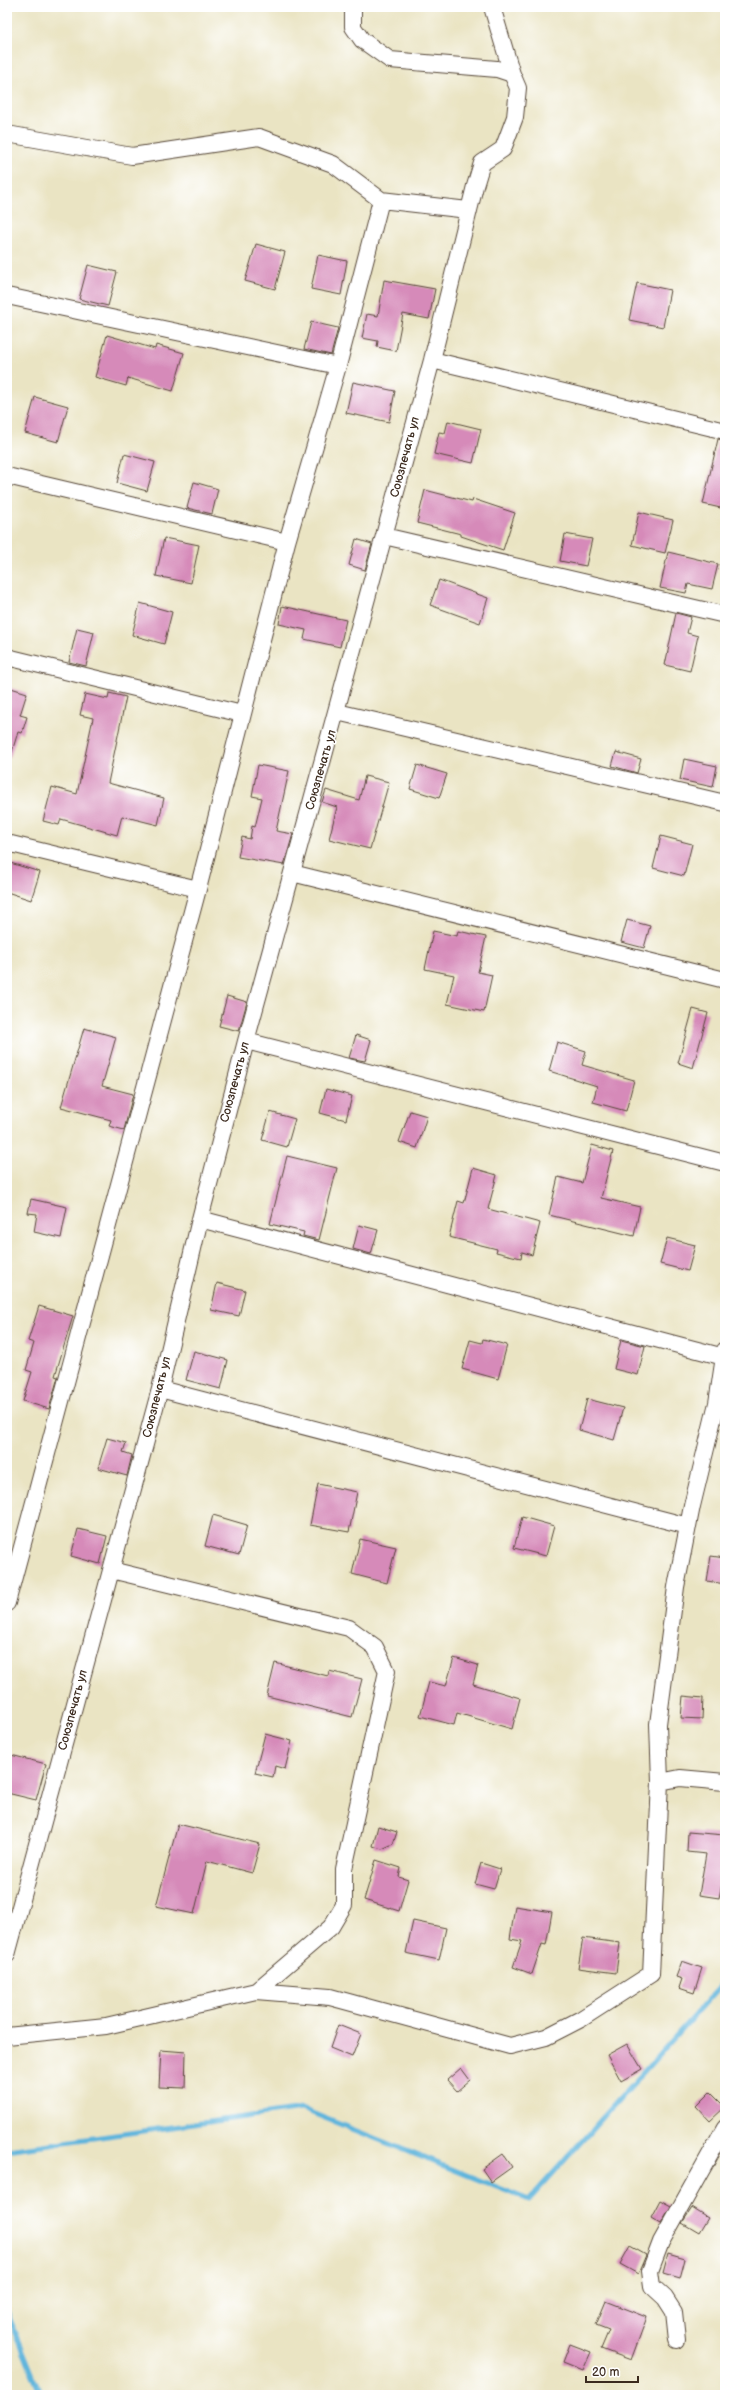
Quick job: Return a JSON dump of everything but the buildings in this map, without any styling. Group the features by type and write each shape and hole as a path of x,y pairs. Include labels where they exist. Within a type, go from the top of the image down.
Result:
{"street":[{"path":"353,7 353,27 362,40 390,60 498,69 512,74"},
{"name":"Союзпечать ул","path":"7,1955 160,1389 200,1219 246,1041 432,360 468,210 482,163 503,149 515,117 518,88 512,74 492,7"},
{"path":"7,134 132,156 259,137 333,164 382,200 468,210"},
{"path":"7,1603 198,889 286,542 338,366 382,200"},
{"path":"7,296 338,366"},
{"path":"432,360 725,431"},
{"path":"7,476 286,542"},
{"path":"384,536 725,614"},
{"path":"7,657 242,714"},
{"path":"337,712 725,803"},
{"path":"7,843 198,889"},
{"path":"292,873 725,980"},
{"path":"246,1041 725,1163"},
{"path":"11,2038 106,2026 256,1991 330,1996 510,2046 546,2037 582,2019 651,1974 660,1782 658,1724 676,1587 688,1526 717,1402 724,1354 200,1219"},
{"path":"160,1389 688,1526"},
{"path":"111,1570 349,1628 375,1647 387,1671 344,1869 344,1905 332,1927 256,1991"},
{"path":"660,1782 680,1778 725,1782"},
{"path":"677,2340 674,2312 665,2298 652,2286 650,2271 661,2242 725,2128"}],"waterway":[{"path":"7,2150 302,2109 529,2200 725,1981"},
{"path":"7,2311 41,2395"}]}
